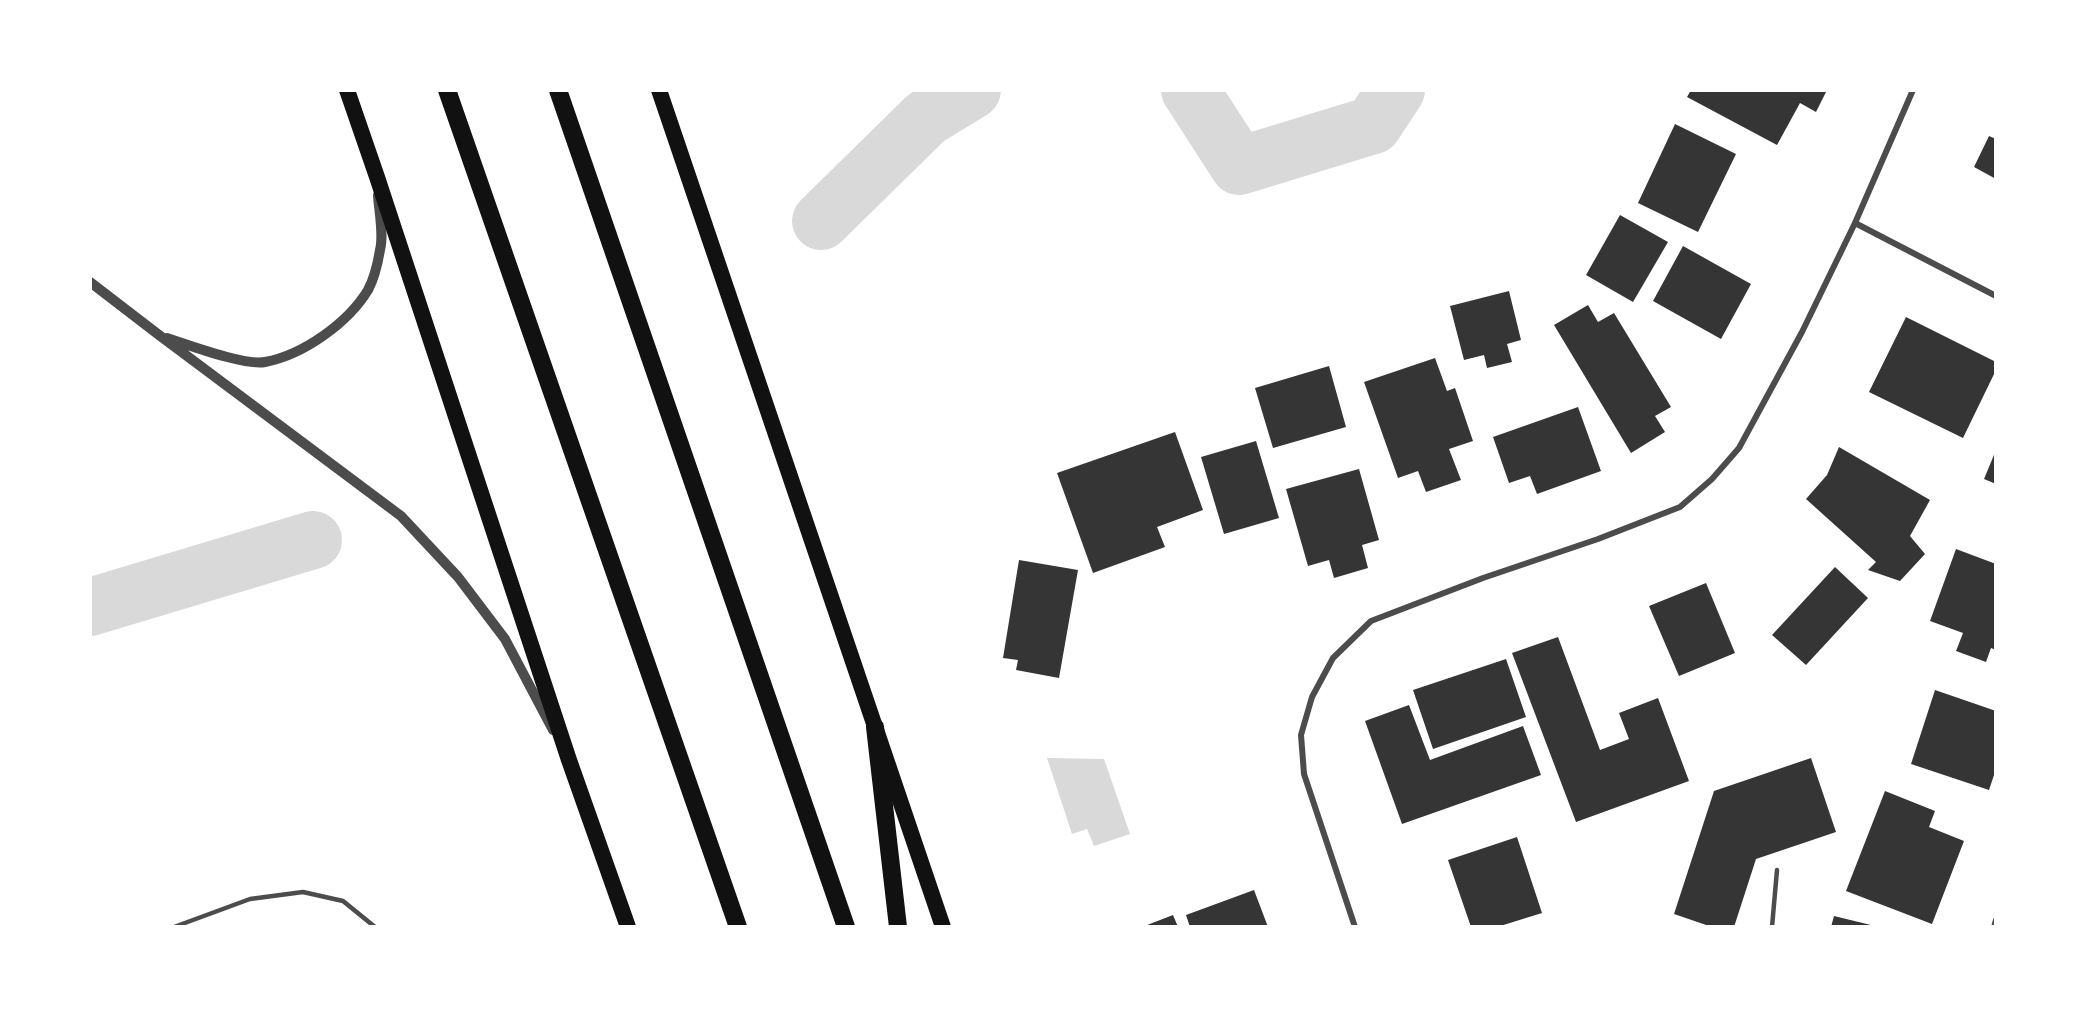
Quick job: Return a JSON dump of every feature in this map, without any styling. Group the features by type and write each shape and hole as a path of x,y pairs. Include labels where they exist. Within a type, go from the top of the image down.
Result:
{"highway":[{"path":"347,90 569,760 628,927"},
{"path":"447,90 738,927"},
{"path":"558,90 846,927"},
{"path":"659,90 943,927"},
{"path":"875,728 898,927"}],"street":[{"path":"1355,927 1304,774 1301,735 1312,696 1333,658 1371,621 1680,507 1712,479 1739,448 1802,332 1855,223 1912,90"},
{"path":"159,335 229,357 264,363 292,353 323,337 348,316 369,288 381,248 377,177"},
{"path":"1855,223 1996,296"},
{"path":"90,282 401,516 458,577 505,639 569,760"},
{"path":"1994,927 1996,920"}],"lane":[{"path":"1772,927 1777,870"},
{"path":"174,927 250,899 303,892 343,901 375,927"}],"shaded area":[{"path":"1047,758 1104,759 1130,834 1094,846 1087,829 1072,834"}],"building":[{"path":"1691,90 1827,90 1816,112 1800,103 1777,145 1687,97"},
{"path":"1675,124 1736,154 1698,232 1638,203"},
{"path":"1989,136 1996,139 1996,179 1974,167"},
{"path":"1620,215 1668,242 1633,302 1586,275"},
{"path":"1683,246 1751,284 1721,339 1653,301"},
{"path":"1509,291 1521,340 1507,344 1512,362 1487,368 1484,355 1464,360 1450,306"},
{"path":"1588,305 1598,322 1614,313 1671,407 1655,416 1665,432 1631,453 1554,325"},
{"path":"1906,317 1996,362 1996,370 1963,438 1869,392"},
{"path":"1435,358 1447,391 1455,388 1473,441 1449,449 1461,480 1426,492 1418,471 1398,478 1364,382"},
{"path":"1329,366 1346,427 1273,448 1255,388"},
{"path":"1578,407 1601,471 1537,494 1530,476 1509,483 1493,437"},
{"path":"1175,432 1203,510 1157,527 1165,547 1093,573 1057,473"},
{"path":"1256,441 1279,518 1224,534 1201,457"},
{"path":"1839,447 1930,500 1910,536 1925,554 1900,581 1868,570 1876,562 1806,499 1827,475"},
{"path":"1996,450 1996,484 1984,479"},
{"path":"1359,469 1379,540 1362,545 1368,568 1334,578 1329,560 1308,566 1286,489"},
{"path":"1956,549 1996,564 1996,650 1991,648 1986,662 1956,651 1963,633 1930,621"},
{"path":"1019,560 1078,570 1059,678 1016,670 1018,660 1003,658"},
{"path":"1835,567 1868,598 1806,665 1772,635"},
{"path":"1706,583 1735,653 1679,676 1649,606"},
{"path":"1558,637 1600,750 1629,739 1619,713 1658,698 1689,781 1576,822 1512,653"},
{"path":"1506,659 1526,717 1433,749 1413,690"},
{"path":"1935,690 1996,711 1996,769 1989,790 1911,764"},
{"path":"1409,705 1430,760 1523,726 1541,775 1402,824 1365,721"},
{"path":"1811,758 1836,832 1756,859 1734,927 1712,927 1674,914 1714,791"},
{"path":"1885,791 1935,811 1929,827 1964,841 1932,924 1846,891"},
{"path":"1517,837 1542,913 1497,927 1471,927 1448,860"},
{"path":"1254,890 1268,927 1190,927 1186,915"},
{"path":"1173,915 1178,927 1142,927"},
{"path":"1834,916 1875,926 1875,927 1831,927"}],"waterway":[{"path":"821,221 926,118 972,90"},
{"path":"1190,90 1239,166 1373,125 1396,90"},
{"path":"90,607 313,540"}]}
